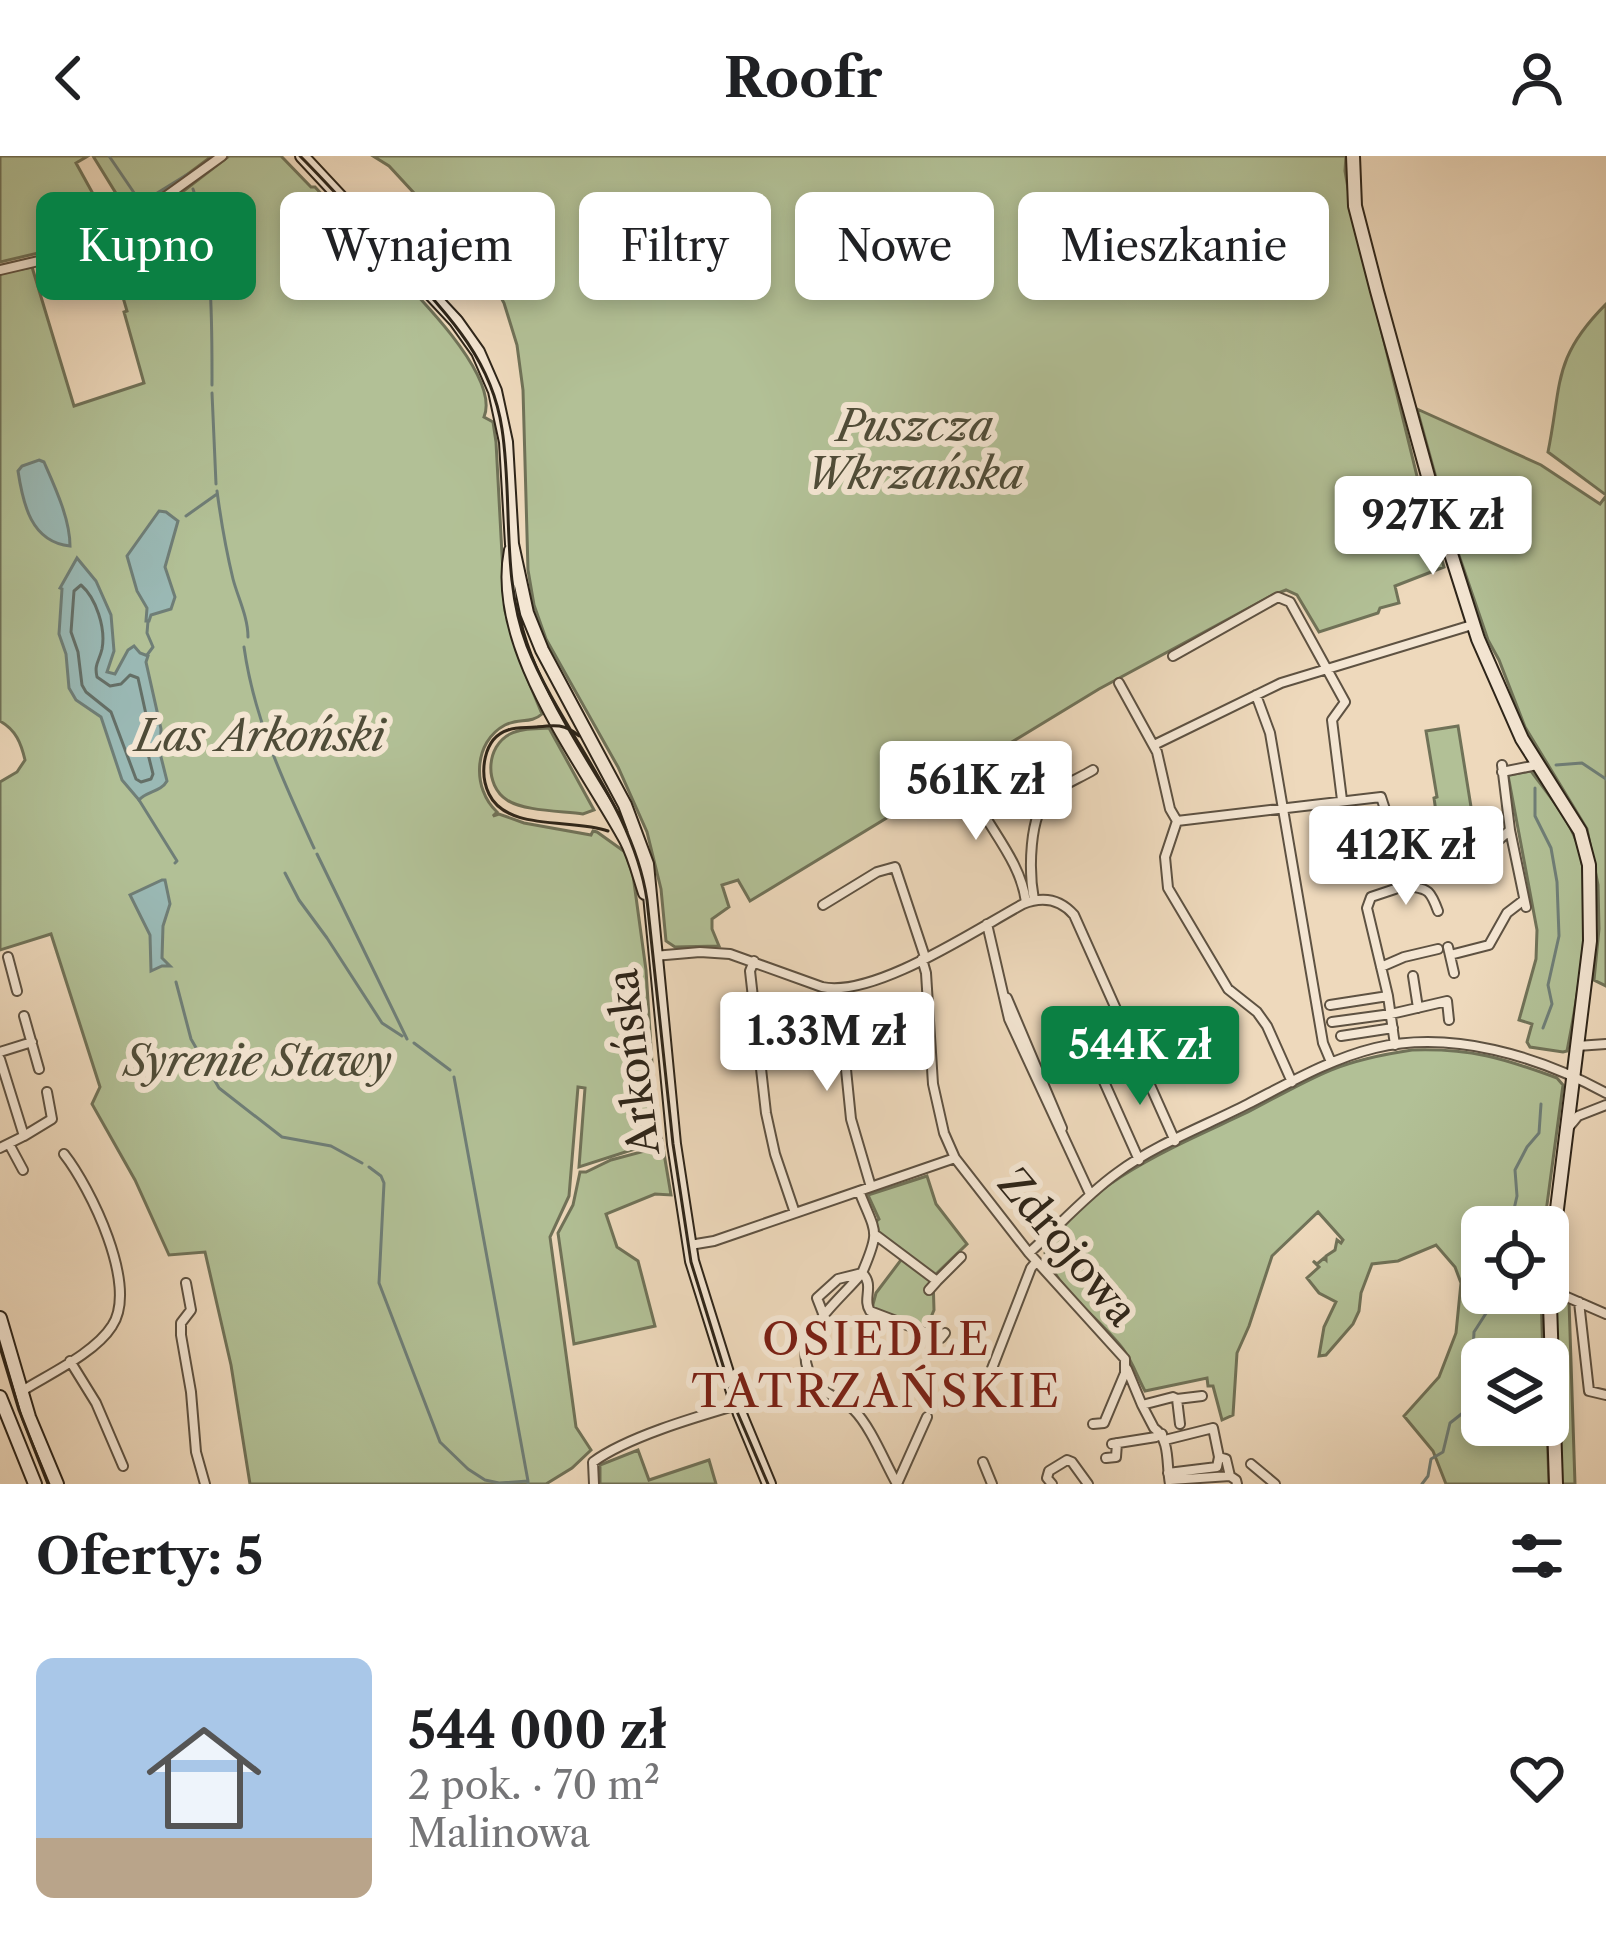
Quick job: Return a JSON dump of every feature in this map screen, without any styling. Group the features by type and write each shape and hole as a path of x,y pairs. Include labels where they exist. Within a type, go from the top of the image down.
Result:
{"street":[{"path":"0,270 101,244 222,156"},
{"name":"Arkońska","path":"302,156 464,331 494,388 502,419 512,544 535,637 634,824 648,871 674,1144 690,1245 737,1405 770,1484"},
{"path":"1353,156 1355,206 1473,624 1537,765 1580,831 1589,865 1591,920 1556,1206"},
{"path":"1173,656 1278,597 1290,602 1346,702 1332,720 1342,800"},
{"path":"1154,745 1281,683 1473,624"},
{"path":"1119,683 1154,745 1177,820 1166,857 1168,888 1228,989 1267,1026 1292,1082"},
{"path":"1256,694 1270,733 1323,1043 1332,1063"},
{"path":"1381,967 1403,957 1489,945 1507,913 1525,903 1502,769 1537,765"},
{"path":"1030,901 1029,855 1043,806 1049,796 1093,770"},
{"path":"965,775 978,809 1000,840 1030,901"},
{"path":"1177,820 1378,795 1394,840 1401,884"},
{"path":"1485,868 1491,847 1510,830"},
{"name":"Zdrojowa","path":"823,905 875,873 895,867 924,958 933,1084 955,1158 1028,1253 1122,1356 1126,1368 1104,1423 1093,1424"},
{"path":"1395,1045 1367,904 1371,897 1401,884 1425,887 1438,911"},
{"path":"654,956 712,953 754,961 814,985 838,990 860,987 1030,901 1048,899 1074,915 1175,1141"},
{"path":"987,923 1001,986 1090,1194"},
{"path":"1401,946 1403,957"},
{"path":"1445,950 1454,973"},
{"path":"754,961 750,971 766,1113 795,1213"},
{"path":"6,963 17,991"},
{"path":"1412,976 1418,1008"},
{"path":"838,990 851,1118 871,1187"},
{"path":"1330,1005 1388,996"},
{"path":"1332,1022 1447,1001 1449,1020"},
{"path":"24,1016 39,1069"},
{"path":"1341,1036 1393,1028"},
{"path":"24,1136 0,1055 32,1042"},
{"path":"1028,1253 1090,1194 1138,1160 1332,1063 1395,1045 1428,1042 1483,1048 1519,1057 1606,1093"},
{"path":"1577,1046 1606,1044"},
{"path":"1101,1075 1138,1160"},
{"path":"23,1170 4,1146 52,1119 46,1093"},
{"path":"1565,1140 1574,1119 1606,1105"},
{"path":"2,1399 93,1345 112,1327 118,1313 113,1254 96,1206 64,1154"},
{"path":"690,1245 714,1241 955,1158"},
{"path":"859,1191 877,1236 937,1281"},
{"path":"877,1236 862,1274 807,1341 806,1361 819,1387 859,1416 897,1484"},
{"path":"928,1290 961,1257"},
{"path":"991,1371 1036,1262"},
{"path":"824,1316 817,1298 838,1279 862,1274"},
{"path":"862,1274 869,1282 870,1311 941,1338 945,1333"},
{"path":"186,1282 191,1310 182,1323 181,1336 193,1401 194,1442 205,1484"},
{"path":"1569,1298 1606,1314"},
{"path":"1579,1302 1589,1391 1606,1395"},
{"path":"1550,1314 1556,1484"},
{"path":"0,1318 29,1417 57,1484"},
{"path":"70,1361 96,1403 123,1466"},
{"path":"1126,1368 1154,1428 1162,1435 1169,1479"},
{"path":"1142,1405 1202,1396"},
{"path":"2,1399 20,1406 29,1417"},
{"path":"2,1399 34,1484"},
{"path":"1177,1399 1181,1429"},
{"path":"594,1484 593,1462 603,1455 737,1405"},
{"path":"0,1415 12,1427"},
{"path":"897,1484 927,1417"},
{"path":"1113,1460 1114,1443 1181,1429 1213,1428 1217,1467 1169,1479"},
{"path":"1169,1479 1233,1480 1226,1460 1219,1457"},
{"path":"1052,1484 1049,1471 1067,1460 1088,1484"},
{"path":"978,1483 993,1482 982,1462"},
{"path":"1250,1464 1275,1484"}],"green space":[{"path":"0,156 88,156 76,163 92,192 36,192 36,254 0,262"},
{"path":"93,156 212,156 164,192 115,192"},
{"path":"229,156 281,156 319,192 280,192 280,300 422,300 461,348 485,397 484,417 493,422 505,611 542,714 494,733 482,754 483,791 497,812 493,816 591,835 597,832 625,852 633,875 646,970 654,1094 671,1195 655,1194 606,1214 617,1247 638,1261 655,1326 574,1344 558,1233 573,1205 580,1172 645,1151 644,1146 579,1167 585,1088 578,1087 569,1196 550,1237 576,1427 591,1450 546,1484 250,1484 231,1365 205,1252 169,1255 135,1180 92,1104 100,1087 51,934 0,950 0,782 17,772 25,760 17,738 0,721 0,273 32,267 36,300 42,300 74,406 144,383 124,300 256,300 256,192 182,192"},
{"name":"Puszcza Wkrzańska","path":"373,156 1346,156 1351,206 1425,509 1371,524 1430,518 1444,567 1395,586 1399,603 1319,632 1297,595 1286,590 1273,595 1099,689 750,901 738,880 722,885 729,907 712,919 719,946 675,947 666,941 661,889 647,832 618,767 546,639 528,570 523,390 517,345 502,300 555,300 555,192 413,192"},
{"path":"1606,304 1606,495 1548,452 1568,357"},
{"path":"1417,409 1541,465 1600,504 1606,496 1606,986 1594,980 1598,885 1587,829 1525,727 1488,640 1451,532"},
{"path":"1458,726 1472,813 1437,819 1426,731"},
{"path":"549,728 594,810 583,814 523,806 507,800 494,785 492,756 502,740 519,731"},
{"path":"1531,771 1577,843 1585,891 1576,1003 1567,1051 1563,1052 1530,1047 1532,1024 1519,1020 1536,959 1537,930 1508,775"},
{"path":"1412,1050 1452,1051 1486,1056 1557,1078 1563,1085 1547,1206 1461,1206 1461,1283 1455,1267 1436,1245 1398,1261 1372,1264 1353,1324 1326,1355 1319,1356 1324,1327 1336,1302 1319,1293 1307,1278 1319,1267 1313,1261 1326,1260 1337,1240 1343,1240 1318,1212 1272,1256 1237,1353 1233,1415 1222,1420 1207,1378 1145,1391 1123,1349 1069,1292 1045,1253 1083,1206 1134,1168 1331,1070"},
{"path":"927,1176 936,1204 967,1244 933,1277 934,1310 926,1329 872,1308 876,1293 904,1256 878,1235 874,1223 879,1219 868,1195"},
{"path":"1461,1283 1461,1314 1542,1314 1542,1338 1461,1338 1461,1446 1548,1446 1549,1484 1446,1484 1433,1451 1404,1416 1439,1377 1456,1333"},
{"path":"1569,1301 1575,1484 1561,1484 1559,1446 1569,1446 1569,1338 1555,1338 1553,1314 1569,1314"},
{"path":"638,1450 649,1480 709,1460 716,1484 600,1484 600,1465"}],"water":[{"path":"39,460 61,503 70,546 46,537 26,508 18,471"},
{"path":"159,511 178,521 165,567 175,597 171,609 146,621 147,608 127,556"},
{"path":"77,558 96,581 111,615 114,651 107,672 115,674 134,646 148,656 167,781 139,800 122,780 101,717 76,700 69,688 59,634 60,588"},
{"path":"162,880 170,904 163,926 162,958 170,966 151,971 150,935 130,895"}],"waterway":[{"path":"109,156 141,203 188,174"},
{"path":"193,189 208,260 212,385"},
{"path":"212,393 216,484"},
{"path":"217,491 248,637"},
{"path":"186,516 217,494"},
{"path":"147,655 153,647 148,621"},
{"path":"244,647 263,725 314,848"},
{"path":"1556,765 1582,763 1606,779"},
{"path":"1535,788 1535,816 1551,848 1557,882 1559,936 1548,985 1552,1004 1543,1028"},
{"path":"139,800 175,863"},
{"path":"317,854 407,1039"},
{"path":"285,873 382,1023 402,1036"},
{"path":"176,982 191,1039 219,1088 282,1137 331,1146 362,1163"},
{"path":"414,1043 450,1070"},
{"path":"454,1077 528,1481"},
{"path":"1515,1206 1515,1170 1539,1133 1541,1104"},
{"path":"369,1167 384,1183 379,1283 440,1442 485,1480 528,1484"},
{"path":"1422,1484 1431,1459 1443,1452 1450,1423 1464,1412 1474,1332 1486,1314"}],"tram line":[{"path":"300,156 459,331 496,401 519,620 541,678 612,801 639,866 691,1262 738,1414 768,1484"},
{"path":"579,736 553,726 514,728 500,734 485,757 486,786 498,806 510,814 608,831"},
{"path":"0,1347 48,1484"}],"district":[{"name":"OSIEDLE TATRZAŃSKIE","path":"877,1365"}],"park label":[{"name":"Las Arkoński","path":"260,736"},
{"name":"Syrenie Stawy","path":"258,1061"}]}
